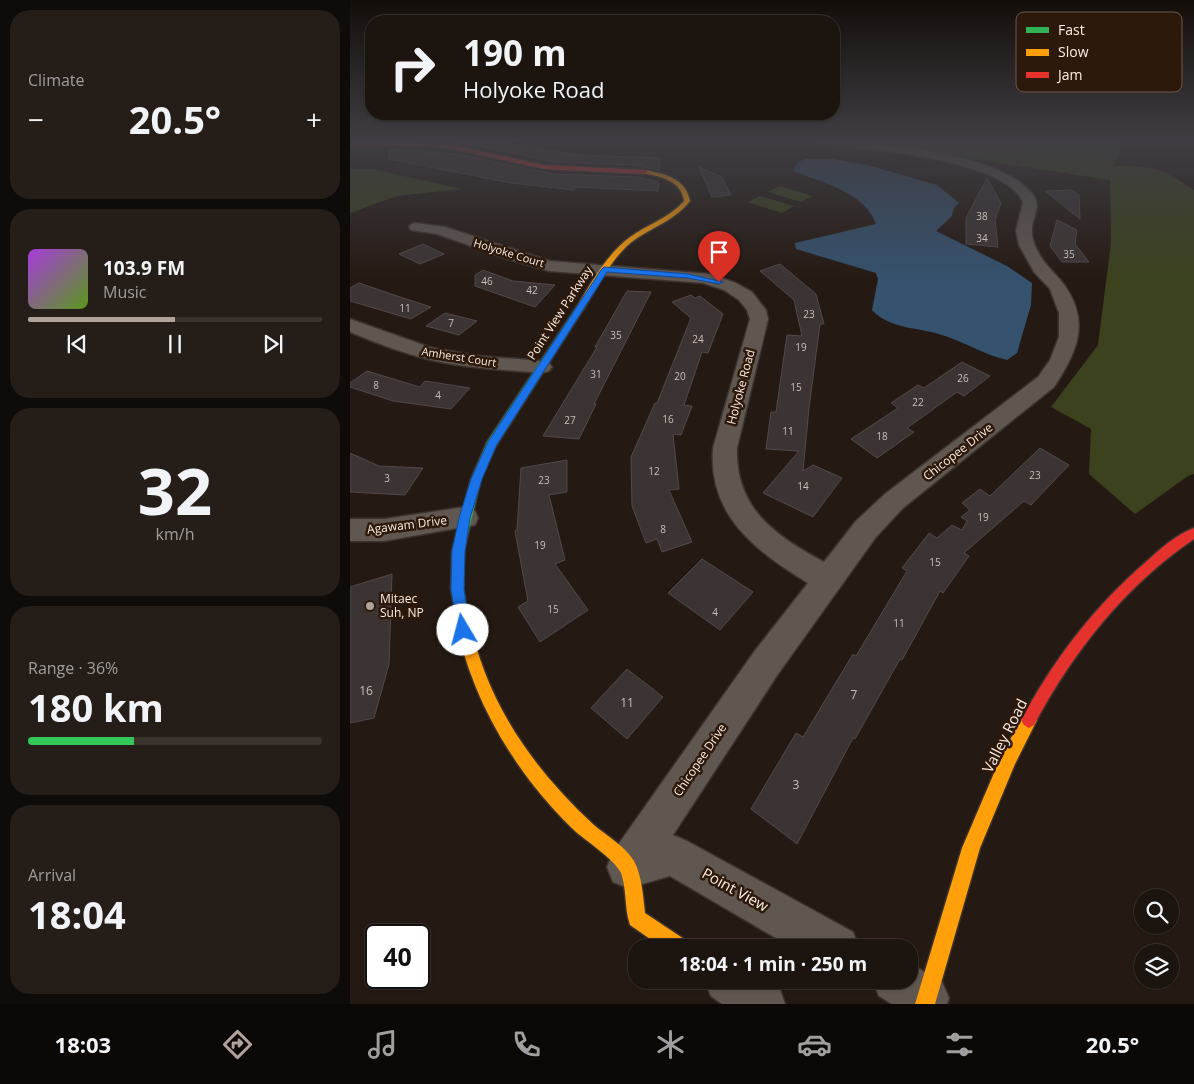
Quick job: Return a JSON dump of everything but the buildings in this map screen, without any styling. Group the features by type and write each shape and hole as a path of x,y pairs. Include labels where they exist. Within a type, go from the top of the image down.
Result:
{"street":[{"name":"Point View Parkway","path":"628,866 575,819 532,770 500,722 474,666 463,630 457,589 458,551 476,479 491,445 615,254 633,238 678,213 687,202 687,195 682,187"},
{"name":"Chicopee Drive","path":"628,866 766,663 866,529 894,501 1046,382 1060,364 1069,340 1070,321 1058,288 1039,267 1026,244 1025,224 1031,210 1030,203 1017,187"},
{"name":"Holyoke Court","path":"416,227 440,230 530,261 569,268 604,270"},
{"name":"Holyoke Road","path":"604,270 704,278 732,288 753,302 758,310 759,319 730,431 725,441 722,458 724,476 740,510 757,531 780,551 829,580"},
{"name":"Amherst Court","path":"350,325 413,349 441,356 471,361 542,367"},
{"name":"Agawam Drive","path":"350,530 384,530 465,518"},
{"name":"Valley Road","path":"915,994 970,849 1003,770 1040,700 1083,635 1131,580 1194,533"},
{"name":"Point View","path":"628,866 673,855 821,939"},
{"path":"628,866 637,918 667,939"},
{"path":"740,989 762,1004"}],"green space":[{"path":"350,187 452,187 461,189 397,196 350,213"},
{"path":"783,187 813,196 801,202 768,192"},
{"path":"1110,187 1189,187 1194,190 1194,474 1188,476 1135,514 1089,474 1091,429 1051,407 1098,345 1111,243"},
{"path":"760,196 794,206 782,213 748,202"}],"water":[{"path":"835,187 939,187 959,203 954,208 952,216 936,231 1007,266 1032,283 1031,305 1017,353 1007,360 936,333 897,325 888,321 872,310 878,279 876,273 796,249 795,243 876,224 862,204"}],"traffic: fast":[{"path":"461,614 457,589 458,551 476,479 491,445 580,308"}],"traffic: slow":[{"path":"580,308 603,270 624,245 675,214 687,201 682,187"},
{"path":"461,614 467,643 476,671 488,699 518,752 536,776 576,820 627,866 637,918 667,939"},
{"path":"925,1004 971,848 1009,758 1029,720"}],"traffic: jam":[{"path":"1029,720 1068,655 1100,615 1117,596 1154,562 1194,533"}],"place":[{"name":"Mitaec Suh, NP","path":"370,606"}],"route":[{"path":"463,630 457,589 458,551 476,479 491,445 604,270 688,276 719,282"}]}
